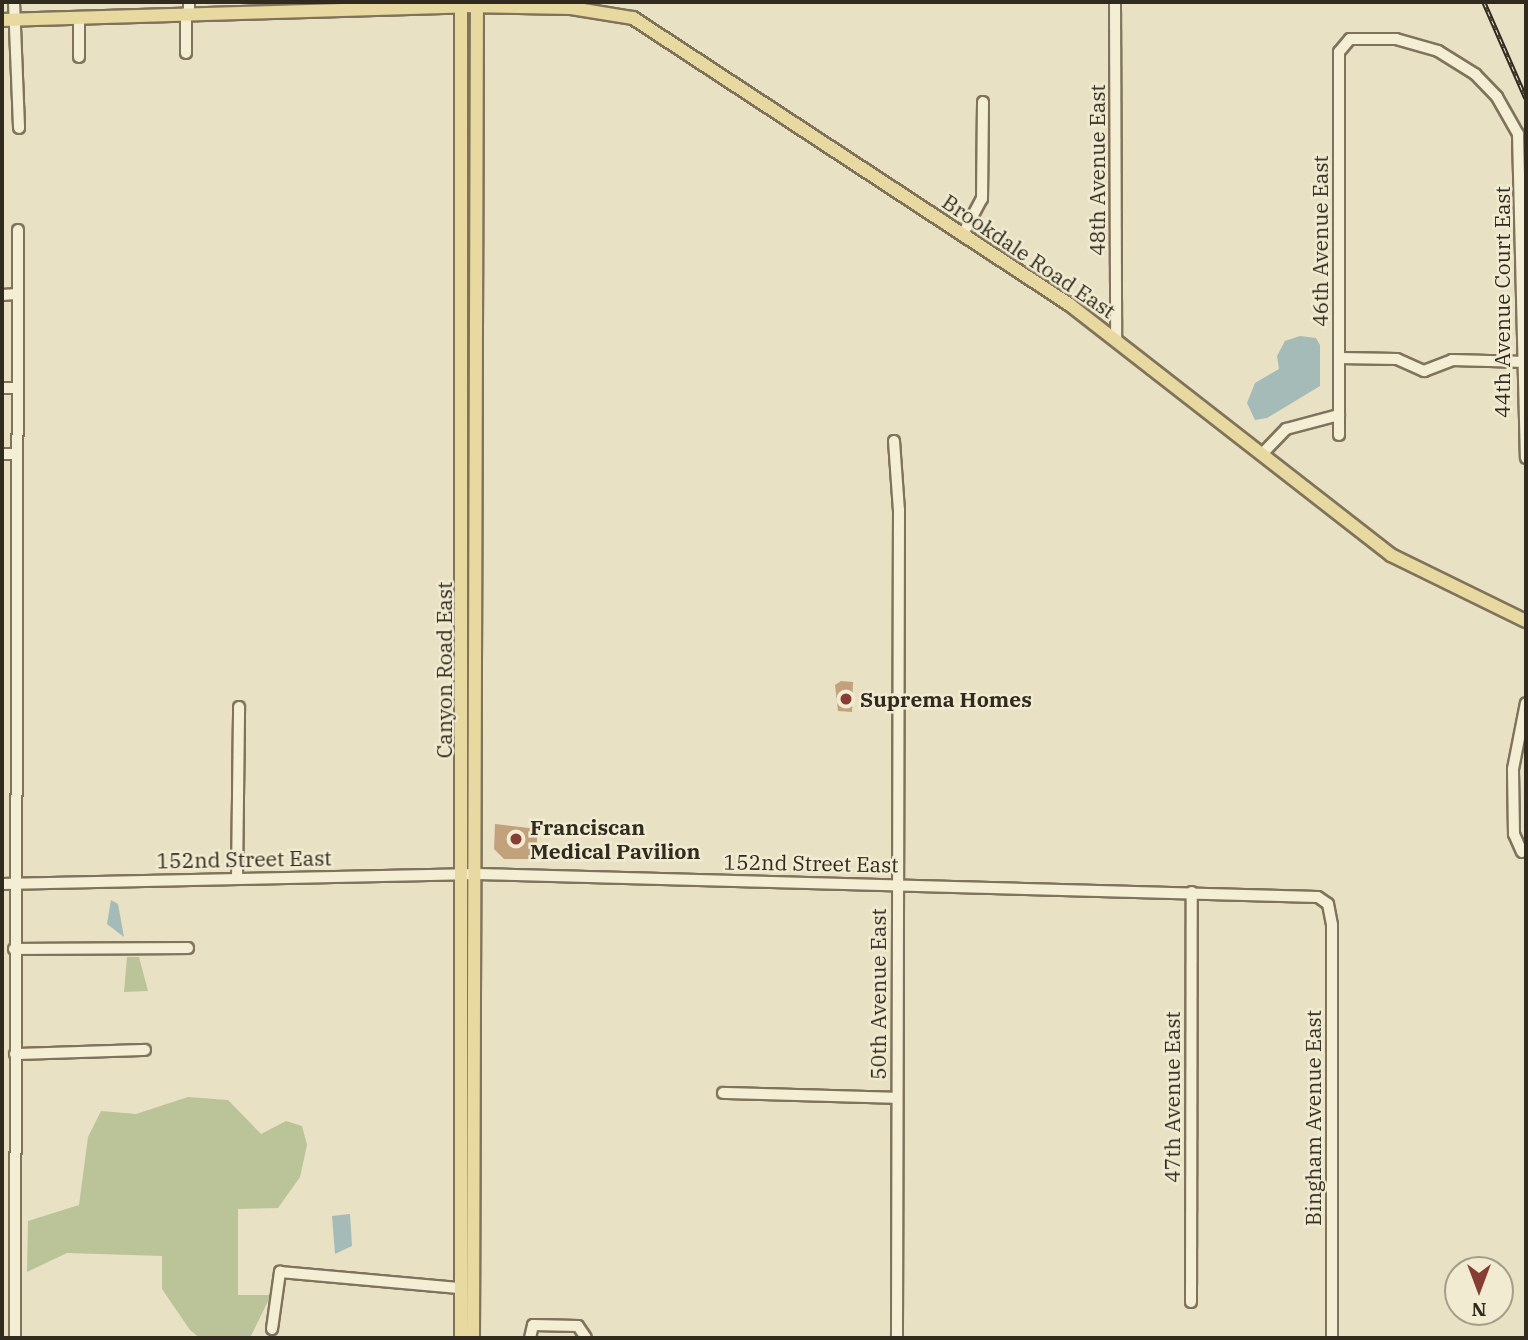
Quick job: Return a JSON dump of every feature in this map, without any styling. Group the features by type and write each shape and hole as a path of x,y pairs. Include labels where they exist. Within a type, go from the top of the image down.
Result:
{"main road":[{"name":"Canyon Road East","path":"461,4 471,874 473,1338"},
{"name":"Brookdale Road East","path":"8,20 188,9 477,4 589,6 655,28 1116,339 1391,555 1526,621"},
{"name":"Canyon Road East","path":"461,1338 461,1220 471,874 477,4"},
{"path":"461,1220 466,1222 474,1271"}],"street":[{"path":"14,2 8,20 19,128"},
{"name":"48th Avenue East","path":"1115,2 1116,339"},
{"path":"186,53 188,9"},
{"path":"79,17 79,57"},
{"name":"44th Avenue Court East","path":"1342,46 1350,39 1396,39 1449,56 1497,97 1521,145 1526,458"},
{"name":"46th Avenue East","path":"1339,435 1342,46"},
{"path":"963,234 982,199 983,102"},
{"path":"15,1338 14,883 18,230"},
{"path":"2,295 18,295"},
{"path":"1340,358 1397,359 1424,371 1452,360 1524,362"},
{"path":"2,388 16,388"},
{"path":"1262,454 1286,429 1339,415"},
{"name":"50th Avenue East","path":"894,441 899,510 897,1338"},
{"path":"2,454 16,454"},
{"path":"1522,852 1514,834 1513,769 1526,703"},
{"path":"237,879 239,707"},
{"name":"152nd Street East","path":"2,884 471,874 1311,895 1325,901"},
{"name":"47th Avenue East","path":"1191,1302 1192,892"},
{"name":"Bingham Avenue East","path":"1325,901 1332,925 1332,1338"},
{"path":"14,949 188,948"},
{"path":"15,1054 145,1050"},
{"path":"723,1093 897,1098"},
{"path":"2,1266 15,1266"},
{"path":"272,1329 280,1272 461,1288"},
{"path":"530,1338 533,1325 578,1326 586,1338"}],"green space":[{"path":"127,957 139,957 148,991 124,992"},
{"path":"188,1097 228,1100 261,1134 286,1121 302,1126 307,1145 300,1177 278,1208 238,1209 238,1295 271,1295 250,1338 200,1338 190,1330 162,1289 162,1256 67,1253 27,1272 28,1221 79,1205 88,1137 101,1111 136,1114"}],"water":[{"path":"1300,336 1316,338 1320,345 1320,386 1267,418 1255,420 1247,403 1255,383 1279,369 1277,356 1285,341"},
{"path":"111,900 118,904 124,937 107,924"},
{"path":"350,1214 352,1246 335,1254 332,1216"}],"building":[{"name":"Suprema Homes","path":"841,681 853,682 852,712 838,711 835,685"},
{"name":"Franciscan Medical Pavilion","path":"495,824 537,829 537,859 504,859 494,849"}],"railway":[{"path":"1484,2 1526,98"}],"place":[{"name":"Suprema Homes","path":"846,699"},
{"name":"Franciscan Medical Pavilion","path":"516,839"}]}
